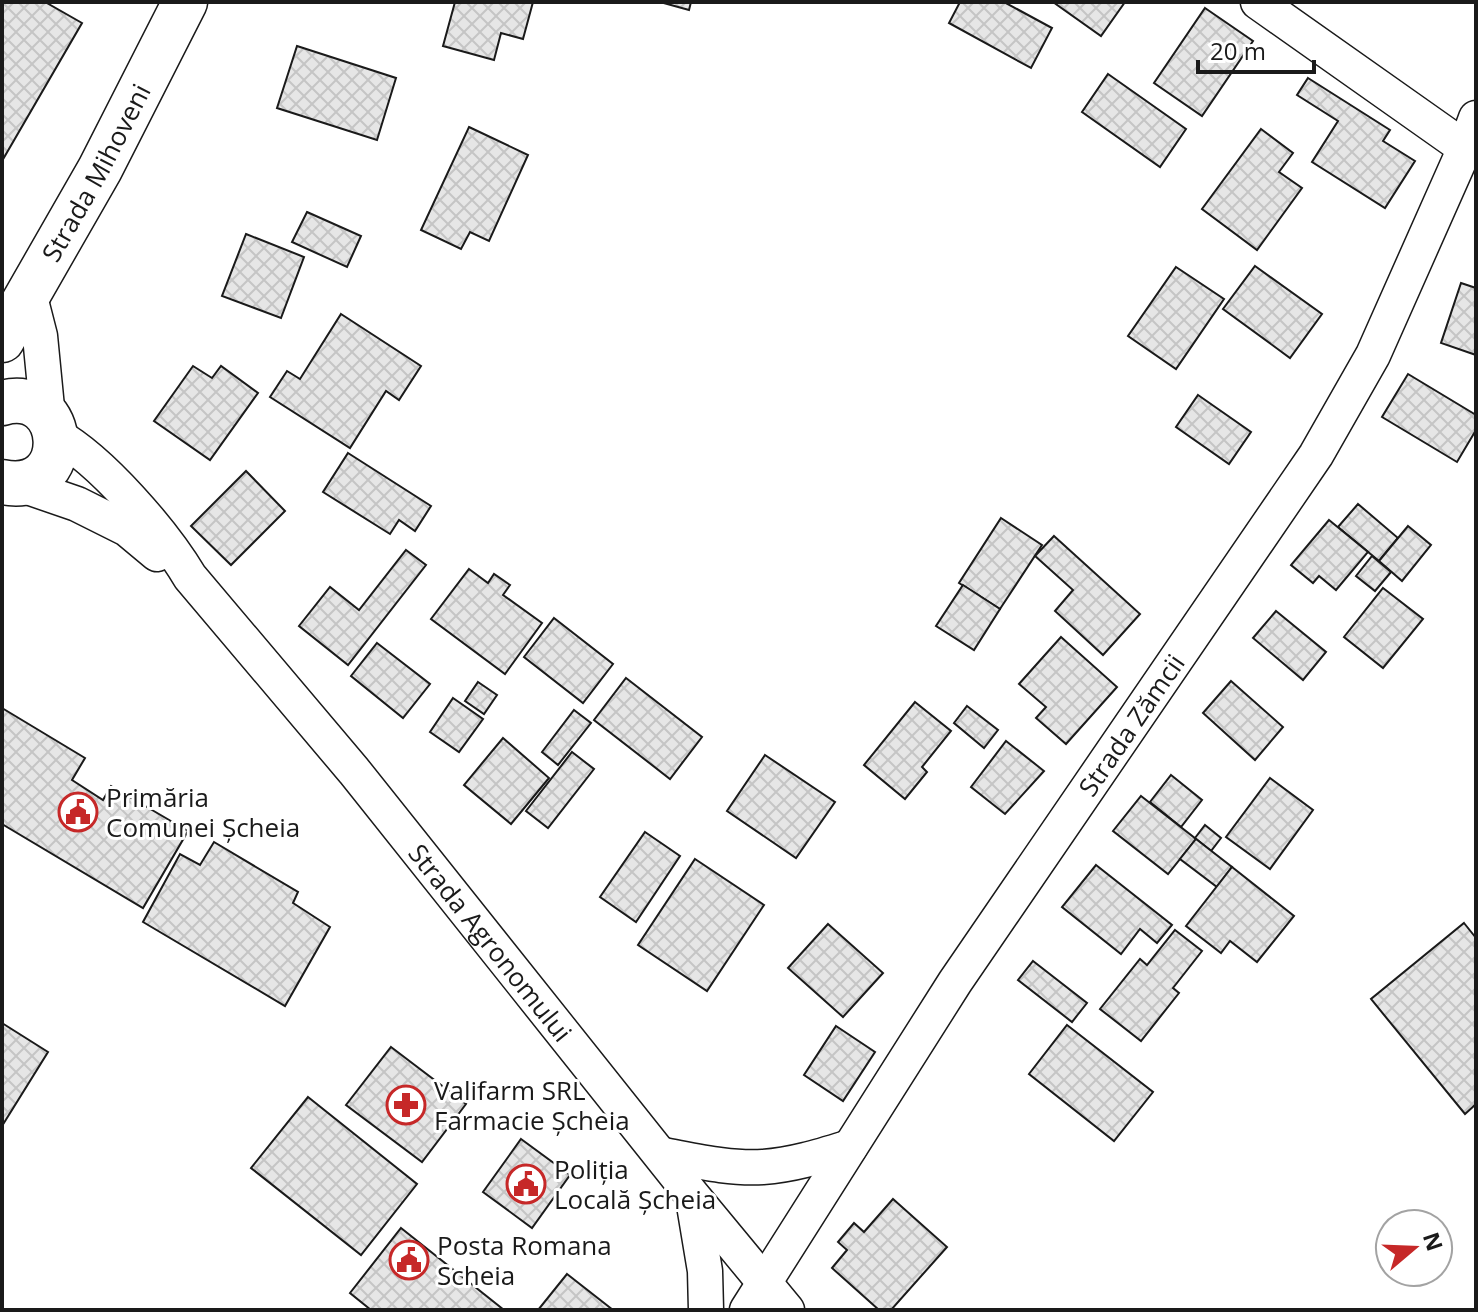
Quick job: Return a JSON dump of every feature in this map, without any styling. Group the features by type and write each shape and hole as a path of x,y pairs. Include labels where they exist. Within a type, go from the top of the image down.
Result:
{"main road":[{"name":"Strada Mihoveni","path":"2,340 115,141 185,2"},
{"path":"2,403 13,401 38,408 52,427 56,451 46,471 33,480 6,483"}],"street":[{"path":"1258,2 1471,133"},
{"name":"Strada Zămcii","path":"756,1296 955,982 1316,455 1373,355 1471,133"},
{"path":"29,293 40,336 52,427"},
{"name":"Strada Agronomului","path":"52,427 85,454 172,547 190,577 354,771 663,1155 756,1296 787,1310"},
{"name":"Strada Agronomului","path":"6,483 77,504 127,529 190,577"},
{"path":"663,1155 731,1167 764,1167 807,1160 850,1147"},
{"path":"692,1195 705,1271 706,1310"}],"building":[{"path":"2,2 45,2 82,23 2,161"},
{"path":"455,2 533,2 523,39 501,33 494,60 443,46"},
{"path":"660,2 691,2 689,10"},
{"path":"960,2 1004,2 1052,28 1031,68 949,23"},
{"path":"1053,2 1125,2 1101,36"},
{"path":"1205,8 1253,41 1202,116 1154,83"},
{"path":"297,46 396,78 377,140 277,108"},
{"path":"1108,74 1186,129 1160,167 1082,112"},
{"path":"1308,78 1390,130 1383,141 1415,161 1385,208 1312,162 1338,121 1297,95"},
{"path":"469,127 528,155 489,241 470,232 461,249 421,230"},
{"path":"1261,129 1293,153 1279,172 1302,188 1257,250 1202,209"},
{"path":"307,212 361,236 347,267 292,242"},
{"path":"246,234 304,257 281,318 222,296"},
{"path":"1255,266 1322,314 1290,358 1223,309"},
{"path":"1176,267 1224,299 1176,369 1128,336"},
{"path":"1461,283 1476,288 1476,355 1441,343"},
{"path":"341,314 421,366 399,400 386,391 350,448 270,397 287,371 300,379"},
{"path":"193,366 212,378 221,366 258,393 210,460 154,421"},
{"path":"1408,374 1476,415 1476,430 1457,462 1382,417"},
{"path":"1198,395 1251,432 1229,464 1176,427"},
{"path":"348,453 431,506 415,531 399,520 390,534 323,492"},
{"path":"246,471 285,511 231,565 191,526"},
{"path":"1358,504 1398,538 1379,561 1338,527"},
{"path":"1001,518 1042,545 1000,609 959,583"},
{"path":"1329,520 1368,552 1336,590 1319,576 1313,583 1291,565"},
{"path":"1408,526 1431,545 1402,581 1379,561"},
{"path":"1054,536 1140,614 1103,655 1055,611 1073,590 1035,556"},
{"path":"406,550 426,565 348,665 299,626 330,587 359,610"},
{"path":"1372,556 1391,572 1375,591 1356,576"},
{"path":"469,569 488,583 494,574 510,585 503,595 542,623 505,674 431,619"},
{"path":"963,585 1000,609 974,650 936,626"},
{"path":"1383,588 1423,619 1383,668 1344,637"},
{"path":"1276,611 1326,652 1303,680 1253,638"},
{"path":"554,618 613,664 583,703 524,657"},
{"path":"1061,637 1117,687 1066,744 1036,718 1046,707 1019,684"},
{"path":"377,643 430,684 403,718 351,676"},
{"path":"626,678 702,737 670,779 594,720"},
{"path":"1231,681 1283,727 1255,760 1203,713"},
{"path":"478,682 497,695 484,714 465,701"},
{"path":"453,698 483,719 459,752 430,732"},
{"path":"915,702 951,731 922,767 927,772 905,799 864,765"},
{"path":"967,706 998,730 984,748 954,723"},
{"name":"Primăria Comunei Șcheia","path":"2,708 85,758 72,780 103,800 111,786 188,831 143,908 2,824"},
{"path":"574,710 591,723 558,765 542,752"},
{"path":"503,738 549,778 511,824 464,785"},
{"path":"1006,741 1044,771 1005,814 971,787"},
{"path":"572,752 594,769 548,828 526,811"},
{"path":"765,755 835,802 796,858 727,811"},
{"path":"1171,775 1202,800 1181,827 1150,802"},
{"path":"1270,778 1313,810 1270,869 1226,837"},
{"path":"1141,796 1196,839 1168,874 1113,831"},
{"path":"1205,825 1221,838 1211,851 1195,838"},
{"path":"645,832 680,856 636,922 600,897"},
{"path":"1196,839 1232,867 1217,887 1180,859"},
{"path":"214,842 298,892 293,903 330,927 285,1006 143,922 180,854 200,865"},
{"path":"695,859 764,905 707,991 638,945"},
{"path":"1096,865 1172,925 1157,943 1140,929 1121,954 1062,907"},
{"path":"1232,867 1294,916 1257,962 1230,941 1221,953 1186,926"},
{"path":"1464,923 1476,938 1476,1104 1465,1114 1371,999"},
{"path":"828,924 883,973 843,1017 788,968"},
{"path":"1175,930 1202,951 1173,988 1179,993 1141,1041 1100,1009 1140,959 1147,965"},
{"path":"1033,961 1087,1003 1072,1022 1018,980"},
{"path":"2,1023 48,1052 2,1126"},
{"path":"1067,1025 1153,1092 1114,1141 1029,1074"},
{"path":"836,1026 875,1052 843,1101 804,1075"},
{"name":"Valifarm SRL Farmacie Șcheia","path":"391,1047 466,1104 422,1162 346,1105"},
{"path":"308,1097 417,1184 361,1255 251,1168"},
{"name":"Poliția Locală Șcheia","path":"521,1139 570,1175 532,1228 483,1192"},
{"path":"893,1199 947,1247 891,1310 879,1310 832,1268 847,1250 838,1242 854,1223 864,1232"},
{"name":"Posta Romana Scheia","path":"401,1228 504,1310 371,1310 350,1293"},
{"name":"Posta Romana Scheia","path":"567,1274 613,1310 538,1310"}],"place":[{"name":"Primăria Comunei Șcheia","path":"78,812"},
{"name":"Valifarm SRL Farmacie Șcheia","path":"406,1105"},
{"name":"Poliția Locală Șcheia","path":"526,1184"},
{"name":"Posta Romana Scheia","path":"409,1260"}]}
